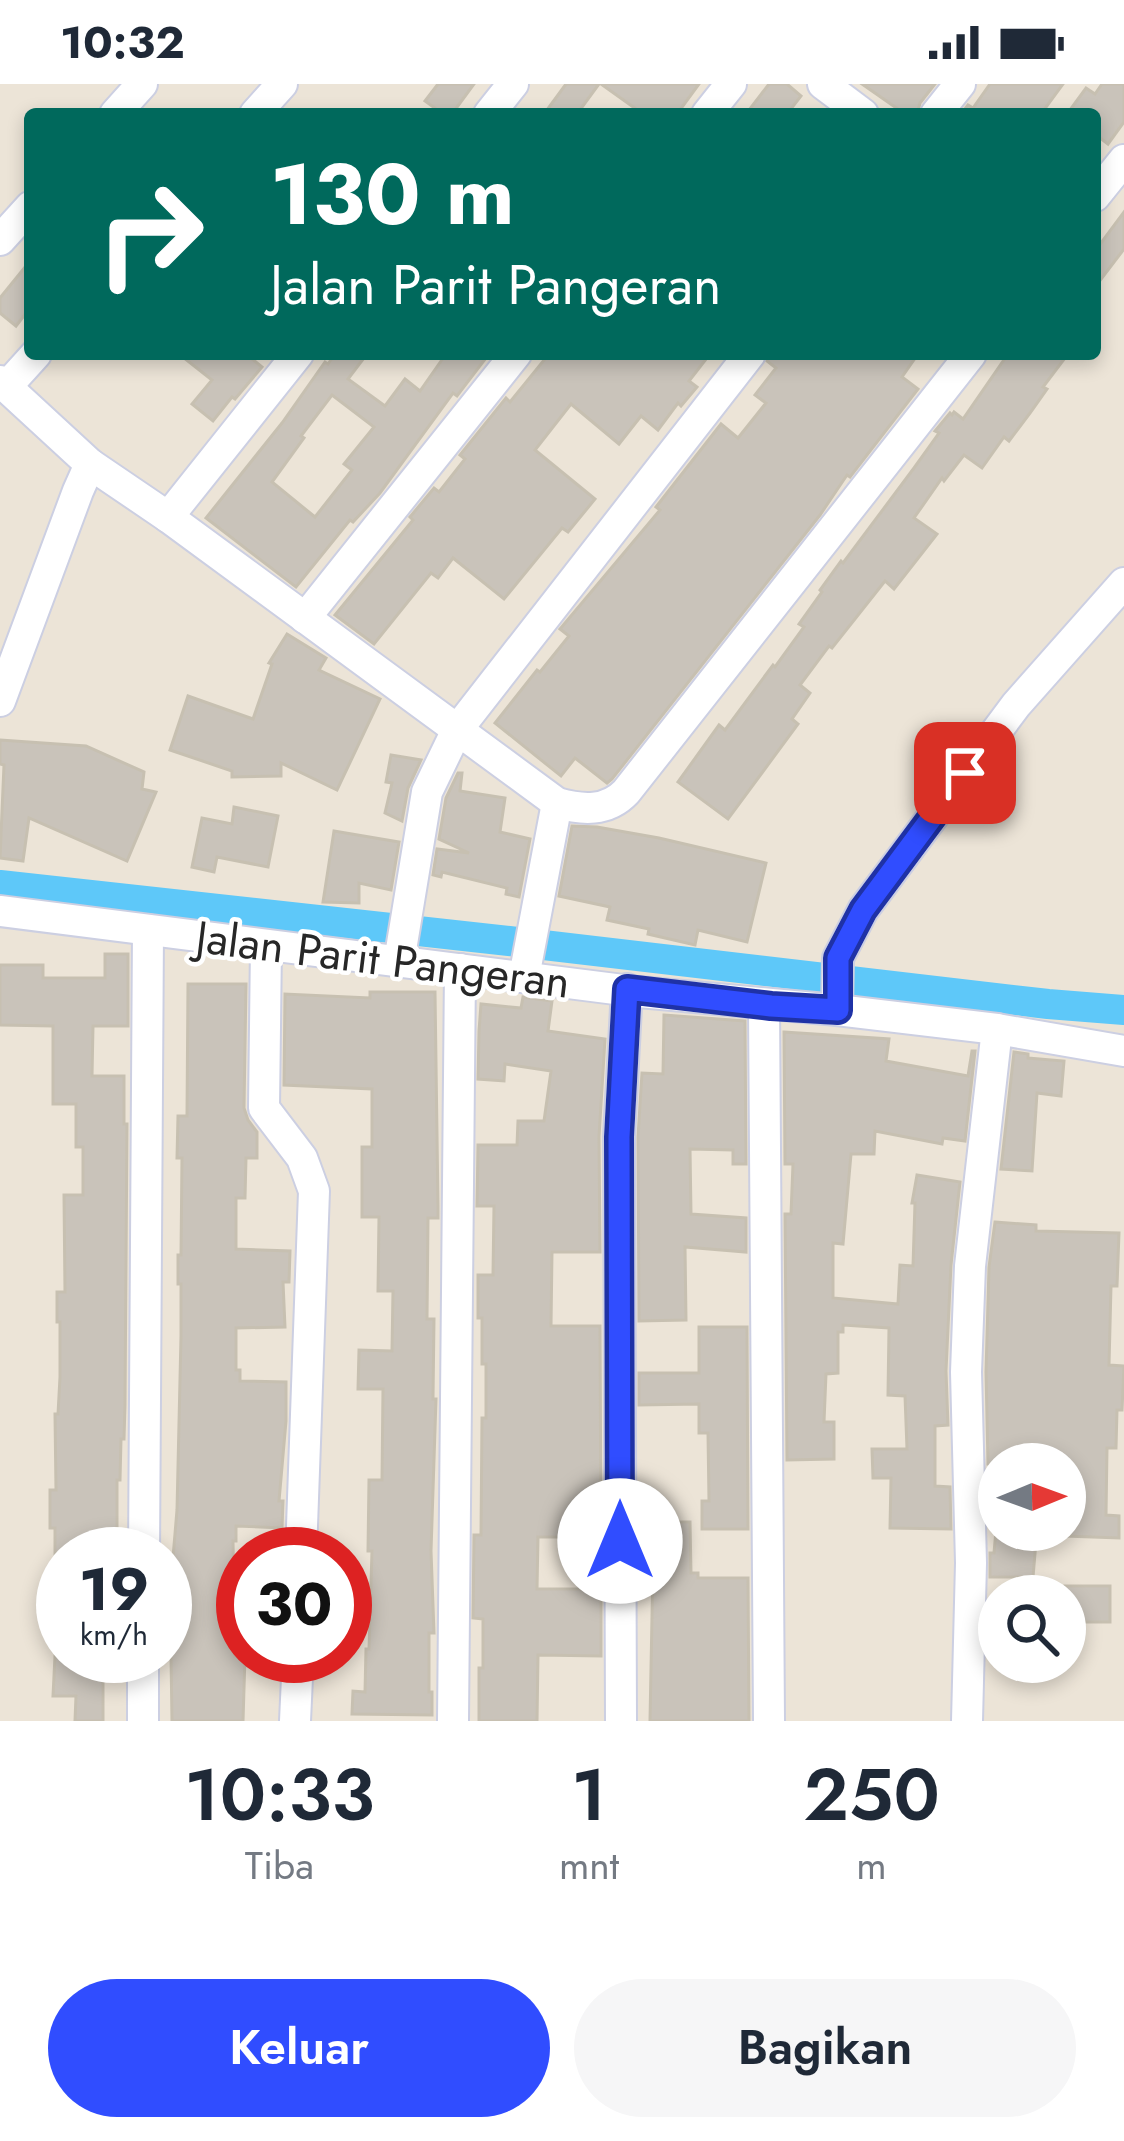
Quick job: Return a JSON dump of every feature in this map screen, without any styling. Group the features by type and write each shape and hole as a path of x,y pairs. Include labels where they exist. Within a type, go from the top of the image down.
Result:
{"street":[{"path":"120,108 142,84"},
{"path":"260,108 282,84"},
{"path":"494,108 513,84"},
{"path":"712,108 730,84"},
{"path":"823,84 854,108"},
{"path":"942,108 960,84"},
{"path":"1101,189 1124,160"},
{"path":"0,240 24,214"},
{"path":"29,360 3,384 90,464 557,803 584,810 616,802 626,792 966,360"},
{"path":"169,517 293,360"},
{"path":"305,618 511,360"},
{"path":"399,962 427,792 457,730 745,360"},
{"path":"0,701 90,464"},
{"path":"837,1003 838,958 863,910 1016,705 1124,583"},
{"path":"526,968 557,803"},
{"name":"Jalan Parit Pangeran","path":"0,911 460,969 526,968 627,989 764,1005 837,1003 1124,1051"},
{"path":"144,1527 148,930"},
{"path":"266,945 264,1108 302,1158 314,1191 302,1527"},
{"path":"453,1721 460,969"},
{"path":"621,1721 619,1137 627,989"},
{"path":"764,1005 769,1721"},
{"path":"967,1721 970,1266 997,1029"},
{"path":"143,1683 143,1721"},
{"path":"295,1721 297,1683"}],"building":[{"path":"438,84 474,84 456,108 435,108 425,101"},
{"path":"566,84 599,84 581,108 548,108"},
{"path":"601,84 699,84 681,108 635,108"},
{"path":"769,84 787,84 801,96 792,108 751,108"},
{"path":"862,84 935,84 919,108 896,108"},
{"path":"990,84 1063,84 1045,108 973,108"},
{"path":"1102,84 1124,84 1124,122 1108,144 1101,139 1101,108 1071,108 1086,88 1095,94"},
{"path":"1124,212 1124,249 1101,279 1101,243"},
{"path":"24,268 24,316 16,326 0,313 0,298"},
{"path":"187,360 253,360 262,367 213,421 192,404 212,380"},
{"path":"362,360 348,379 385,406 405,379 420,391 442,360 484,360 457,396 453,393 380,493 350,520 296,587 206,518 325,362","holes":["332,395 374,427 344,464 352,470 315,517 272,482"]},
{"path":"544,360 705,360 689,381 697,387 658,430 641,416 619,444 571,404 535,450 595,499 568,532 562,528 504,599 453,558 438,578 431,573 374,644 335,615 434,488 439,492 465,459 460,455 506,398 510,402"},
{"path":"914,360 902,377 918,389 612,779 607,783 575,758 561,776 495,723 569,636 560,629 660,510 656,507 721,424 738,438 766,403 755,395 776,368 767,361"},
{"path":"1004,360 1063,360 1009,441 1004,437 982,468 964,455 944,481 942,478 914,518 937,534 894,589 885,581 800,685 810,693 792,719 798,724 728,819 678,782 719,725 725,730 775,667 804,627 799,624 820,590 914,468 939,433 935,431 950,413 963,419"},
{"path":"287,634 326,658 319,670 380,699 337,790 281,763 281,776 232,777 232,771 170,750 188,696 253,719 269,663"},
{"path":"0,740 86,746 144,772 142,789 156,792 127,861 29,818 23,861 0,858 4,765 0,764"},
{"path":"391,755 421,760 408,788 402,821 385,813 392,783 386,782"},
{"path":"462,773 460,791 505,798 500,832 530,839 519,897 506,894 507,888 442,872 441,877 433,875 437,849 469,853 439,839 446,798"},
{"path":"234,807 278,816 268,867 217,857 214,872 192,867 202,818 232,824"},
{"path":"572,826 659,838 766,863 747,942 698,930 695,945 648,934 649,929 607,920 610,907 559,896"},
{"path":"334,831 399,842 391,890 359,883 359,903 323,902"},
{"path":"105,954 128,954 128,1026 93,1026 92,1076 124,1076 127,1124 125,1405 117,1527 50,1527 60,1377 57,1292 65,1292 64,1195 83,1195 83,1147 76,1147 76,1104 53,1104 53,1026 0,1025 0,965 43,965 43,978 105,978"},
{"path":"188,984 246,984 244,1108 257,1132 257,1158 246,1158 245,1198 236,1198 236,1249 290,1251 289,1282 283,1282 285,1327 236,1328 240,1381 286,1382 279,1501 283,1501 282,1527 216,1527 216,1683 244,1683 243,1721 172,1721 171,1683 192,1683 192,1527 176,1527 181,1336 178,1116 187,1116"},
{"path":"370,992 435,992 438,1218 428,1218 427,1319 434,1319 436,1399 431,1551 434,1633 429,1633 432,1715 352,1714 353,1691 365,1692 365,1683 372,1683 369,1480 382,1480 383,1389 358,1389 359,1350 392,1351 393,1291 378,1291 379,1217 362,1217 362,1147 372,1147 372,1089 284,1085 285,994 370,998"},
{"path":"523,997 552,1001 548,1031 605,1039 599,1137 600,1252 552,1252 551,1326 600,1326 601,1537 538,1537 537,1589 601,1589 601,1656 538,1655 537,1721 479,1721 483,1619 473,1618 474,1535 481,1535 486,1364 482,1364 478,1275 493,1275 494,1206 477,1206 478,1145 517,1145 518,1121 544,1121 551,1071 505,1064 504,1081 478,1079 479,1031 481,1004 521,1008"},
{"path":"664,1015 745,1021 746,1164 733,1164 733,1150 690,1149 691,1214 746,1218 746,1252 685,1247 686,1320 639,1321 642,1073 663,1074"},
{"path":"784,1032 889,1039 886,1061 968,1076 975,1051 965,1141 943,1138 942,1144 875,1131 874,1154 851,1154 843,1244 833,1243 833,1298 898,1304 900,1265 913,1266 912,1203 917,1175 960,1182 951,1265 948,1425 935,1426 935,1486 950,1487 951,1529 890,1528 891,1478 873,1478 872,1449 907,1449 905,1396 888,1395 889,1328 843,1325 843,1332 838,1332 838,1373 826,1374 824,1422 834,1422 834,1459 787,1460 785,1214 791,1214 793,1164 785,1164"},
{"path":"1014,1052 1064,1061 1061,1096 1037,1093 1032,1171 1001,1169"},
{"path":"995,1222 1036,1225 1036,1231 1119,1233 1117,1286 1111,1286 1109,1365 1124,1366 1122,1410 1117,1410 1116,1448 1107,1448 1106,1515 1119,1516 1119,1538 1086,1537 1086,1443 988,1443 989,1267"},
{"path":"699,1327 747,1327 748,1529 702,1529 702,1501 709,1501 708,1433 699,1433 699,1404 639,1405 639,1373 699,1373"},
{"path":"646,1522 690,1522 691,1573 698,1573 698,1578 748,1578 749,1721 650,1721 653,1565 647,1565"},
{"path":"1035,1551 1033,1575 990,1575 990,1553"},
{"path":"1086,1586 1110,1586 1110,1622 1086,1622"},
{"path":"54,1683 103,1683 103,1721 75,1721 76,1696 53,1696"}],"waterway":[{"path":"0,885 1124,1010"}],"route":[{"path":"620,1541 619,1137 627,989 838,1010 838,958 863,910 965,773"}]}
